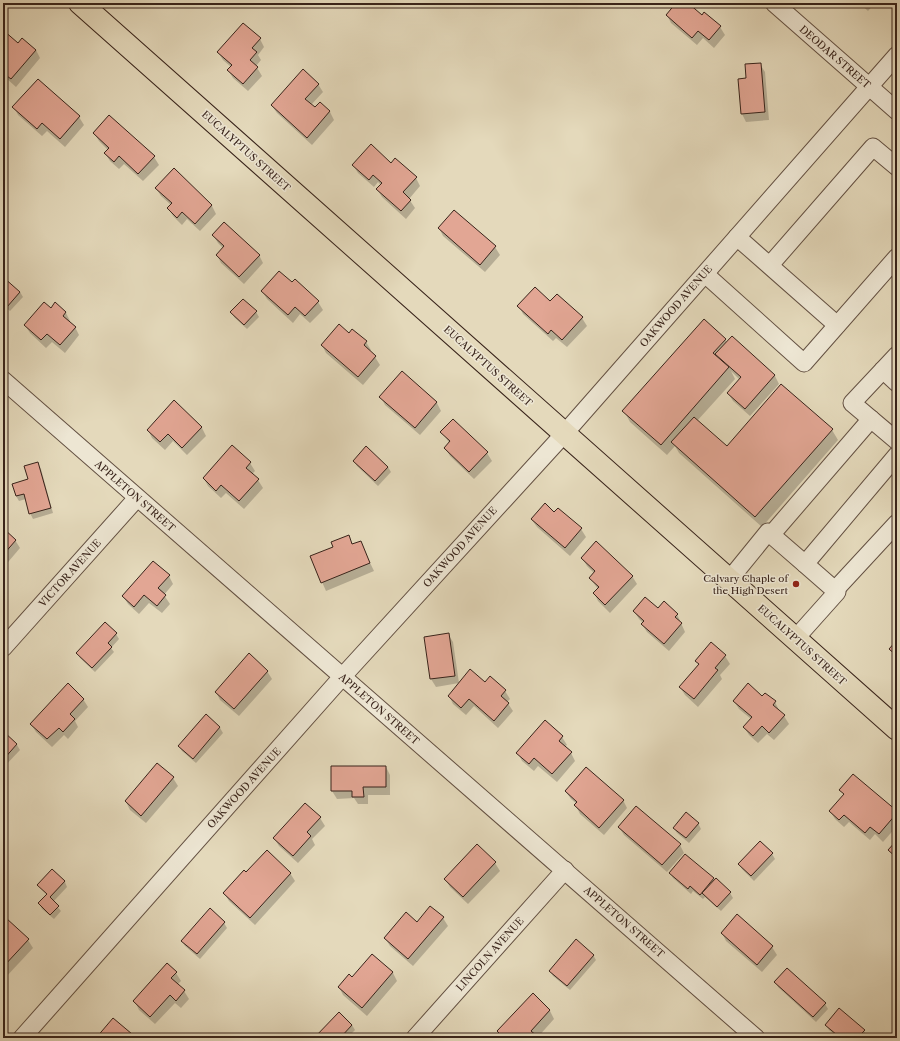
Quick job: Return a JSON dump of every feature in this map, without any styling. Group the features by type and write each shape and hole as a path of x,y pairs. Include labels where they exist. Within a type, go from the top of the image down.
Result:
{"main road":[{"name":"EUCALYPTUS STREET","path":"80,3 897,729"}],"street":[{"name":"DEODAR STREET","path":"774,3 897,111"},
{"name":"OAKWOOD AVENUE","path":"22,1038 342,677 564,434 897,55"},
{"path":"770,265 873,147 897,167"},
{"path":"737,237 837,325"},
{"path":"705,274 804,363 896,259"},
{"path":"897,354 852,403 897,442"},
{"path":"883,370 897,383"},
{"name":"APPLETON STREET","path":"3,380 756,1038"},
{"path":"771,535 871,419"},
{"path":"805,564 897,455"},
{"name":"VICTOR AVENUE","path":"3,648 137,498"},
{"path":"795,639 836,592 835,590 897,523"},
{"path":"729,580 768,532 835,590"},
{"name":"LINCOLN AVENUE","path":"415,1038 565,870"}],"building":[{"path":"676,3 688,3 702,15 704,12 721,26 709,40 698,31 692,38 666,15"},
{"path":"243,23 261,38 252,48 257,52 250,60 258,67 243,84 227,70 232,65 217,52"},
{"path":"3,30 18,43 22,38 36,50 11,79 3,73"},
{"path":"761,63 765,112 741,114 738,79 746,78 745,64"},
{"path":"303,69 319,84 305,99 315,107 320,102 330,111 307,138 271,105"},
{"path":"38,79 80,116 60,139 42,123 37,129 12,107"},
{"path":"109,115 155,156 138,174 119,156 114,162 104,153 109,148 93,133"},
{"path":"371,144 391,163 395,158 417,177 403,192 411,200 401,211 376,189 382,183 373,175 369,180 352,165"},
{"path":"174,168 212,205 195,224 182,212 177,218 167,208 172,203 155,188"},
{"path":"454,210 496,246 480,265 438,228"},
{"path":"224,222 260,255 239,277 216,255 224,246 212,235"},
{"path":"279,271 292,282 295,279 319,301 305,316 295,307 288,315 261,291"},
{"path":"3,277 20,292 7,307 3,303"},
{"path":"535,287 550,301 557,294 583,317 562,340 551,330 548,334 517,306"},
{"path":"243,299 257,311 244,325 230,312"},
{"path":"44,302 51,308 55,302 66,312 63,316 76,327 60,345 47,334 41,340 24,325"},
{"path":"704,319 726,339 713,353 729,367 661,445 622,411"},
{"path":"339,324 349,333 352,329 367,341 364,345 376,356 358,377 321,345"},
{"path":"732,336 775,375 745,409 727,393 741,377 715,354"},
{"path":"402,371 437,402 415,428 379,397"},
{"path":"781,384 833,429 755,517 671,442 694,417 727,446"},
{"path":"174,400 202,427 182,448 168,434 160,442 147,430"},
{"path":"453,419 488,452 469,472 444,448 450,441 440,432"},
{"path":"232,445 251,462 246,468 259,479 239,501 221,485 216,491 203,478"},
{"path":"366,446 388,467 375,481 353,461"},
{"path":"38,462 51,508 29,514 24,494 16,496 12,484 28,479 24,466"},
{"path":"545,503 554,512 558,508 582,528 565,548 531,519"},
{"path":"3,528 16,540 3,555"},
{"path":"349,535 352,544 361,541 370,563 321,583 310,556 333,547 331,542"},
{"path":"596,541 633,576 605,605 593,593 599,587 589,578 595,571 581,558"},
{"path":"153,561 170,575 158,588 166,595 157,606 144,595 134,607 122,596"},
{"path":"645,597 658,608 664,601 678,614 675,617 682,623 664,644 641,624 644,621 633,611"},
{"path":"105,622 117,633 108,643 112,647 92,668 76,653"},
{"path":"449,633 455,676 430,679 424,637"},
{"path":"897,640 897,656 889,649"},
{"path":"711,642 726,655 715,668 718,670 694,699 679,687 699,664 695,661"},
{"path":"249,653 268,671 234,709 215,692"},
{"path":"470,669 485,682 490,676 506,690 501,696 509,703 494,721 469,699 461,708 448,696"},
{"path":"68,683 84,699 70,714 75,719 63,732 59,728 47,739 30,724"},
{"path":"748,683 762,696 765,693 776,701 773,705 785,715 769,733 762,726 753,736 743,727 752,717 733,701"},
{"path":"206,714 220,727 193,759 178,746"},
{"path":"545,720 563,736 559,741 572,752 552,774 534,758 529,764 516,753"},
{"path":"3,731 17,744 3,760"},
{"path":"157,763 174,777 141,816 125,801"},
{"path":"331,766 386,766 386,787 363,787 364,797 352,797 352,791 331,791"},
{"path":"586,767 624,800 599,828 574,805 577,802 565,791"},
{"path":"853,774 897,811 897,813 879,834 870,827 865,833 844,815 839,820 829,811 844,794 839,790"},
{"path":"305,803 321,817 307,832 311,836 293,856 273,838"},
{"path":"636,806 681,844 662,865 618,827"},
{"path":"686,812 699,823 686,838 673,828"},
{"path":"897,840 897,858 888,850"},
{"path":"760,841 773,853 751,876 738,864"},
{"path":"477,844 496,862 463,897 444,879"},
{"path":"267,850 291,873 250,918 223,893 244,870 246,872"},
{"path":"685,854 714,878 700,895 690,886 688,889 669,873"},
{"path":"52,869 65,881 50,897 59,906 50,915 38,903 47,894 37,885"},
{"path":"716,878 731,892 717,907 702,893"},
{"path":"430,906 444,917 408,959 384,938 406,912 417,922"},
{"path":"210,908 225,922 197,954 181,941"},
{"path":"737,914 773,946 757,965 721,933"},
{"path":"6,918 29,939 3,967 3,921"},
{"path":"576,939 594,955 567,986 549,971"},
{"path":"372,954 393,972 362,1008 338,987 349,974 352,977"},
{"path":"167,963 177,972 171,978 185,990 176,1001 170,995 150,1017 133,1001"},
{"path":"787,968 826,1003 813,1017 774,982"},
{"path":"533,993 550,1010 531,1031 537,1036 536,1038 504,1038 497,1031"},
{"path":"839,1008 865,1030 861,1034 866,1038 835,1037 837,1035 825,1025"},
{"path":"339,1012 352,1025 340,1038 314,1038"},
{"path":"113,1018 132,1034 129,1038 96,1038"}],"place":[{"name":"Calvary Chaple of the High Desert","path":"796,584"}]}
